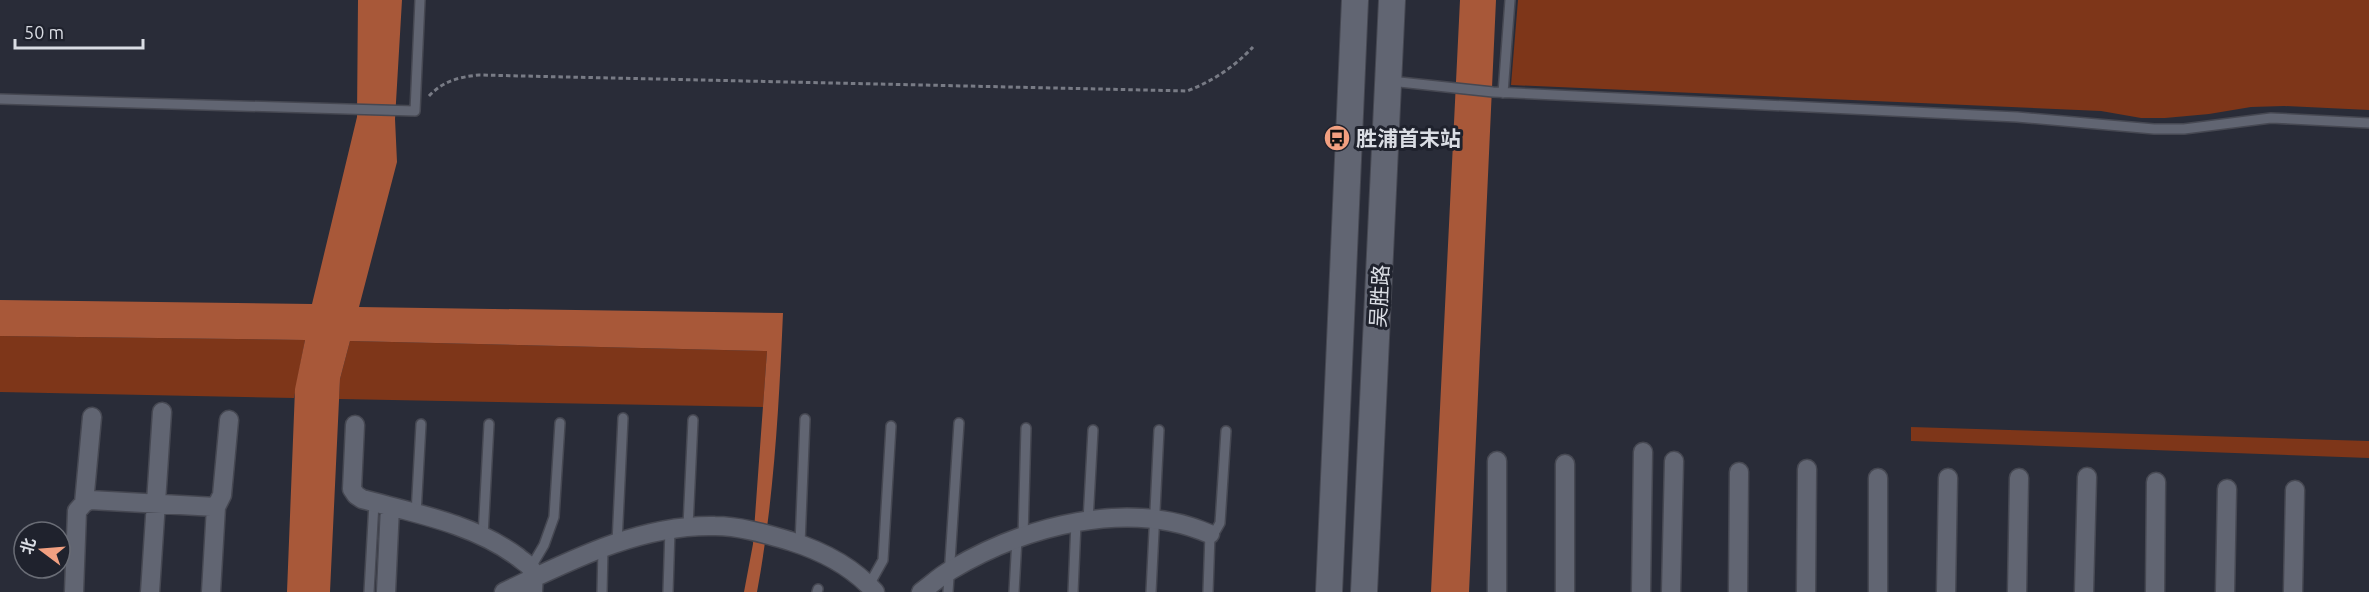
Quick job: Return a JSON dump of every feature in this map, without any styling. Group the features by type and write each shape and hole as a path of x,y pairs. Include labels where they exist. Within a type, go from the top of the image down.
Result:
{"main road":[{"name":"吴胜路","path":"1329,592 1355,0"},
{"name":"吴胜路","path":"1364,592 1392,0"}],"street":[{"path":"150,592 154,504 162,412"},
{"path":"84,503 92,417"},
{"path":"211,592 216,507 222,495 229,420"},
{"path":"356,424 352,489 356,495 362,499 452,524 483,536 509,551 532,579"},
{"path":"1641,592 1643,452"},
{"path":"1497,461 1497,592"},
{"path":"1671,592 1674,461"},
{"path":"1565,464 1565,592"},
{"path":"1806,592 1808,469"},
{"path":"1738,592 1739,472"},
{"path":"1878,477 1878,592"},
{"path":"2084,592 2087,477"},
{"path":"1946,592 1948,478"},
{"path":"2017,592 2019,478"},
{"path":"2155,592 2156,482"},
{"path":"2225,592 2227,489"},
{"path":"2293,592 2295,490"},
{"path":"74,592 77,511 84,503 90,500 216,507"},
{"path":"382,505 386,592"},
{"path":"921,592 950,570 1020,538 1048,528 1114,518 1156,520 1191,525 1210,534"},
{"path":"504,592 610,545 650,532 716,526 746,530 800,544 840,562 872,588"}],"lane":[{"path":"0,99 416,111 420,0"},
{"path":"1498,92 1510,0"},
{"path":"1389,81 1498,92 2017,117 2154,129 2184,129 2271,118 2369,123"},
{"path":"602,592 610,545 623,418"},
{"path":"800,544 806,419"},
{"path":"668,592 693,420"},
{"path":"532,579 554,517 560,423"},
{"path":"948,592 958,423"},
{"path":"416,514 421,424"},
{"path":"483,536 489,424"},
{"path":"872,588 883,560 891,426"},
{"path":"1014,592 1020,538 1026,428"},
{"path":"1073,592 1093,430"},
{"path":"1151,592 1159,430"},
{"path":"1208,592 1210,534 1220,523 1226,431"},
{"path":"369,592 382,505"}],"path":[{"path":"416,111 439,85 459,77 479,75 1187,91 1206,84 1238,63 1253,47"}],"shaded area":[{"path":"358,0 402,0 395,119 397,162 359,307 783,313 772,488 757,592 744,592 753,544 767,351 350,341 340,379 330,592 287,592 295,389 305,340 0,336 0,300 312,304 357,117"},
{"path":"1460,0 1496,0 1469,592 1431,592"},
{"path":"1518,0 2369,0 2369,110 2284,106 2251,107 2209,114 2141,118 2101,111 1511,85"},
{"path":"0,336 305,340 294,398 0,392"},
{"path":"350,341 767,351 763,407 339,399 340,379"},
{"path":"1911,427 2369,441 2369,458 1911,441"}],"place":[{"name":"胜浦首末站","path":"1337,138"}]}
